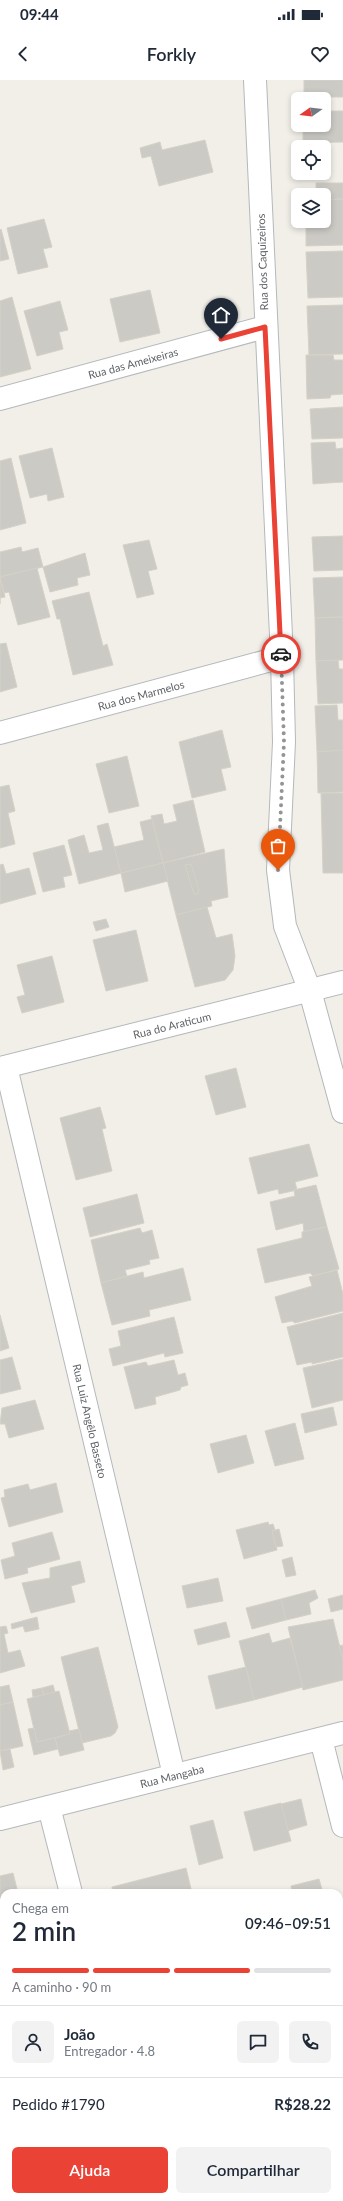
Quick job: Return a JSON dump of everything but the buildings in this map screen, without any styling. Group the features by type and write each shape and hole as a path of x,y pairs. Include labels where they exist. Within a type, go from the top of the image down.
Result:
{"street":[{"name":"Rua dos Caquizeiros","path":"255,80 265,327 282,657 284,742 278,870 285,926 310,991 343,1112"},
{"name":"Rua das Ameixeiras","path":"0,399 265,327"},
{"name":"Rua dos Marmelos","path":"0,733 282,657"},
{"name":"Rua do Araticum","path":"3,1068 343,982"},
{"name":"Rua Luiz Angêlo Basseto","path":"3,1068 174,1776"},
{"name":"Rua Mangaba","path":"0,1819 343,1733"},
{"path":"321,1739 343,1826"},
{"path":"49,1807 70,1889"}],"way so far":[{"path":"278,870 284,742 281,654"}],"route":[{"path":"221,339 265,327 281,654"}]}
